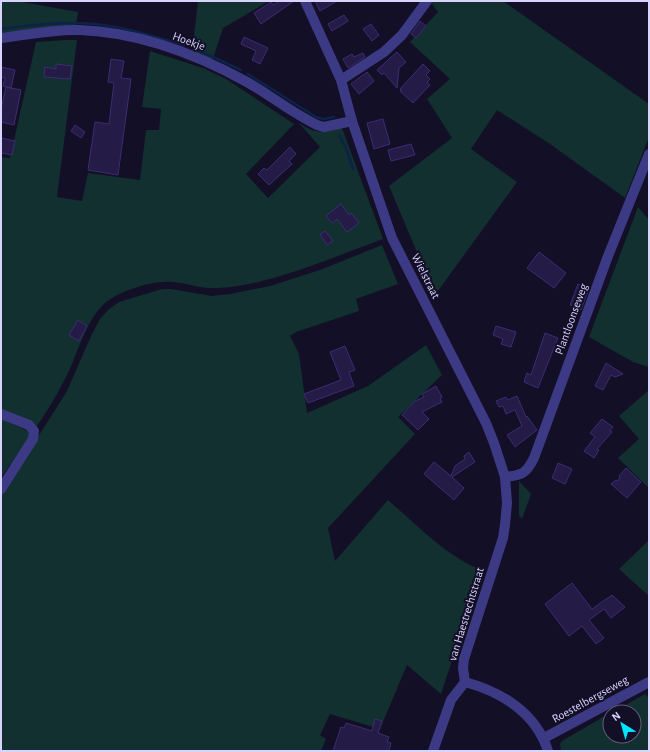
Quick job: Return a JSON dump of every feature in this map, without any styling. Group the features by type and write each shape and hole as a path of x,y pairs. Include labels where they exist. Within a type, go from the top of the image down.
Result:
{"street":[{"name":"Wielstraat","path":"305,1 341,80 352,121 392,238 486,423 505,477"},
{"path":"341,80 363,67 393,44 402,35 427,1"},
{"name":"Hoekje","path":"1,38 57,30 79,30 102,32 140,39 192,55 216,66 247,82 317,125 324,127 352,121"},
{"name":"Plantloonseweg","path":"505,477 522,475 529,468 534,458 608,256 649,154"},
{"path":"1,414 29,425 34,430 33,439 1,489"},
{"name":"van Haestrechtstraat","path":"465,682 464,659 503,538 507,503 505,477"},
{"path":"433,751 451,700 465,682 507,699 526,715 544,738 548,751"},
{"name":"Roestelbergseweg","path":"544,738 649,682"}],"green space":[{"path":"1,1 17,1 78,12 76,26 1,33"},
{"path":"198,1 269,1 223,28 212,62 192,53"},
{"path":"430,1 503,1 649,104 649,137 625,198 550,144 497,110 471,149 517,182 435,295 389,186 452,138 427,99 450,79 410,42 438,12"},
{"path":"77,40 57,197 82,201 88,173 140,180 146,130 159,130 161,109 142,107 150,51 203,68 226,79 294,124 246,174 268,198 320,147 298,122 314,131 329,131 342,128 383,239 301,270 258,282 237,286 211,288 164,282 144,285 116,296 102,306 91,321 66,378 37,426 1,412 1,157 10,158 36,42"},
{"path":"638,207 649,220 649,367 633,362 589,337"},
{"path":"382,245 398,284 356,299 359,311 296,332 290,336 299,354 307,413 368,386 426,345 442,375 398,417 415,434 328,528 335,561 388,500 420,529 454,556 479,569 468,612 441,694 407,665 380,729 330,714 320,735 326,739 321,751 1,751 1,495 67,391 100,319 108,310 119,302 162,289 171,289 212,296 270,286 320,270"},
{"path":"649,390 649,488 618,458 639,439 619,416"},
{"path":"1,419 33,433 1,477"},
{"path":"519,481 531,494 522,519 519,515"},
{"path":"649,540 649,596 619,569"},
{"path":"645,694 649,698 649,751 561,751 560,744 562,741 602,718 602,744 642,744 642,704 627,704"}],"building":[{"path":"279,1 294,1 261,24 254,13 271,2 273,5"},
{"path":"315,1 337,1 320,11"},
{"path":"344,15 348,21 332,31 328,24"},
{"path":"420,21 426,26 416,38 411,34"},
{"path":"371,24 379,35 372,41 363,29"},
{"path":"244,37 268,48 260,64 252,60 256,51 241,44"},
{"path":"397,52 406,62 399,68 397,88 384,73 382,75 377,70"},
{"path":"363,53 365,57 348,68 343,59 352,54 354,57"},
{"path":"111,59 124,61 121,78 131,79 118,175 88,170 95,122 109,124 114,83 108,82"},
{"path":"56,64 72,66 70,79 44,77 45,67 56,69"},
{"path":"423,64 430,71 426,75 430,79 427,82 430,85 413,103 400,91 402,90 400,89"},
{"path":"1,67 15,70 11,88 21,90 14,125 1,122 1,109 6,87 3,86 5,78 1,77"},
{"path":"367,72 374,81 359,94 351,84"},
{"path":"383,119 390,144 374,149 367,123"},
{"path":"75,125 85,132 81,138 71,131"},
{"path":"1,138 15,141 12,155 1,153"},
{"path":"411,144 415,155 391,161 388,150"},
{"path":"290,147 296,154 289,161 292,164 269,185 258,174 264,168 267,170"},
{"path":"341,204 349,215 351,213 359,223 347,232 337,219 332,223 326,216"},
{"path":"325,231 333,241 327,245 320,235"},
{"path":"539,252 566,273 554,288 527,268"},
{"path":"578,284 589,288 581,310 570,305"},
{"path":"78,320 87,326 79,341 69,335"},
{"path":"496,326 516,332 511,347 501,344 503,339 493,335"},
{"path":"545,333 558,338 538,388 524,382 527,373 531,375"},
{"path":"345,346 355,370 349,372 354,386 308,403 304,394 341,380 330,352"},
{"path":"606,363 623,374 615,377 611,375 603,390 595,386"},
{"path":"436,386 442,397 440,398 442,402 422,412 429,419 418,430 402,415 415,401 424,397 422,394"},
{"path":"517,396 526,417 527,416 537,430 515,447 507,435 522,426 515,410 506,414 503,406 499,407 496,401 506,397 508,400"},
{"path":"602,419 613,427 610,431 612,432 597,449 599,450 594,458 584,451 595,437 590,433"},
{"path":"469,452 475,462 452,477 464,488 454,500 424,474 434,462 451,476 455,466 465,459 464,456"},
{"path":"558,463 572,469 565,484 552,478"},
{"path":"626,468 641,482 627,498 611,484 616,480 618,481 619,476"},
{"path":"572,583 592,609 612,595 625,607 611,618 604,609 589,620 604,638 596,644 582,626 569,636 545,604"},
{"path":"375,719 382,721 378,733 389,737 387,742 391,743 389,751 333,751 341,727 344,728 346,723 372,731"}],"waterway":[{"path":"1,29 60,23 107,25 184,45"},
{"path":"198,50 241,70"},
{"path":"248,74 316,117 323,119 334,117"},
{"path":"339,135 346,148 353,169"}]}
